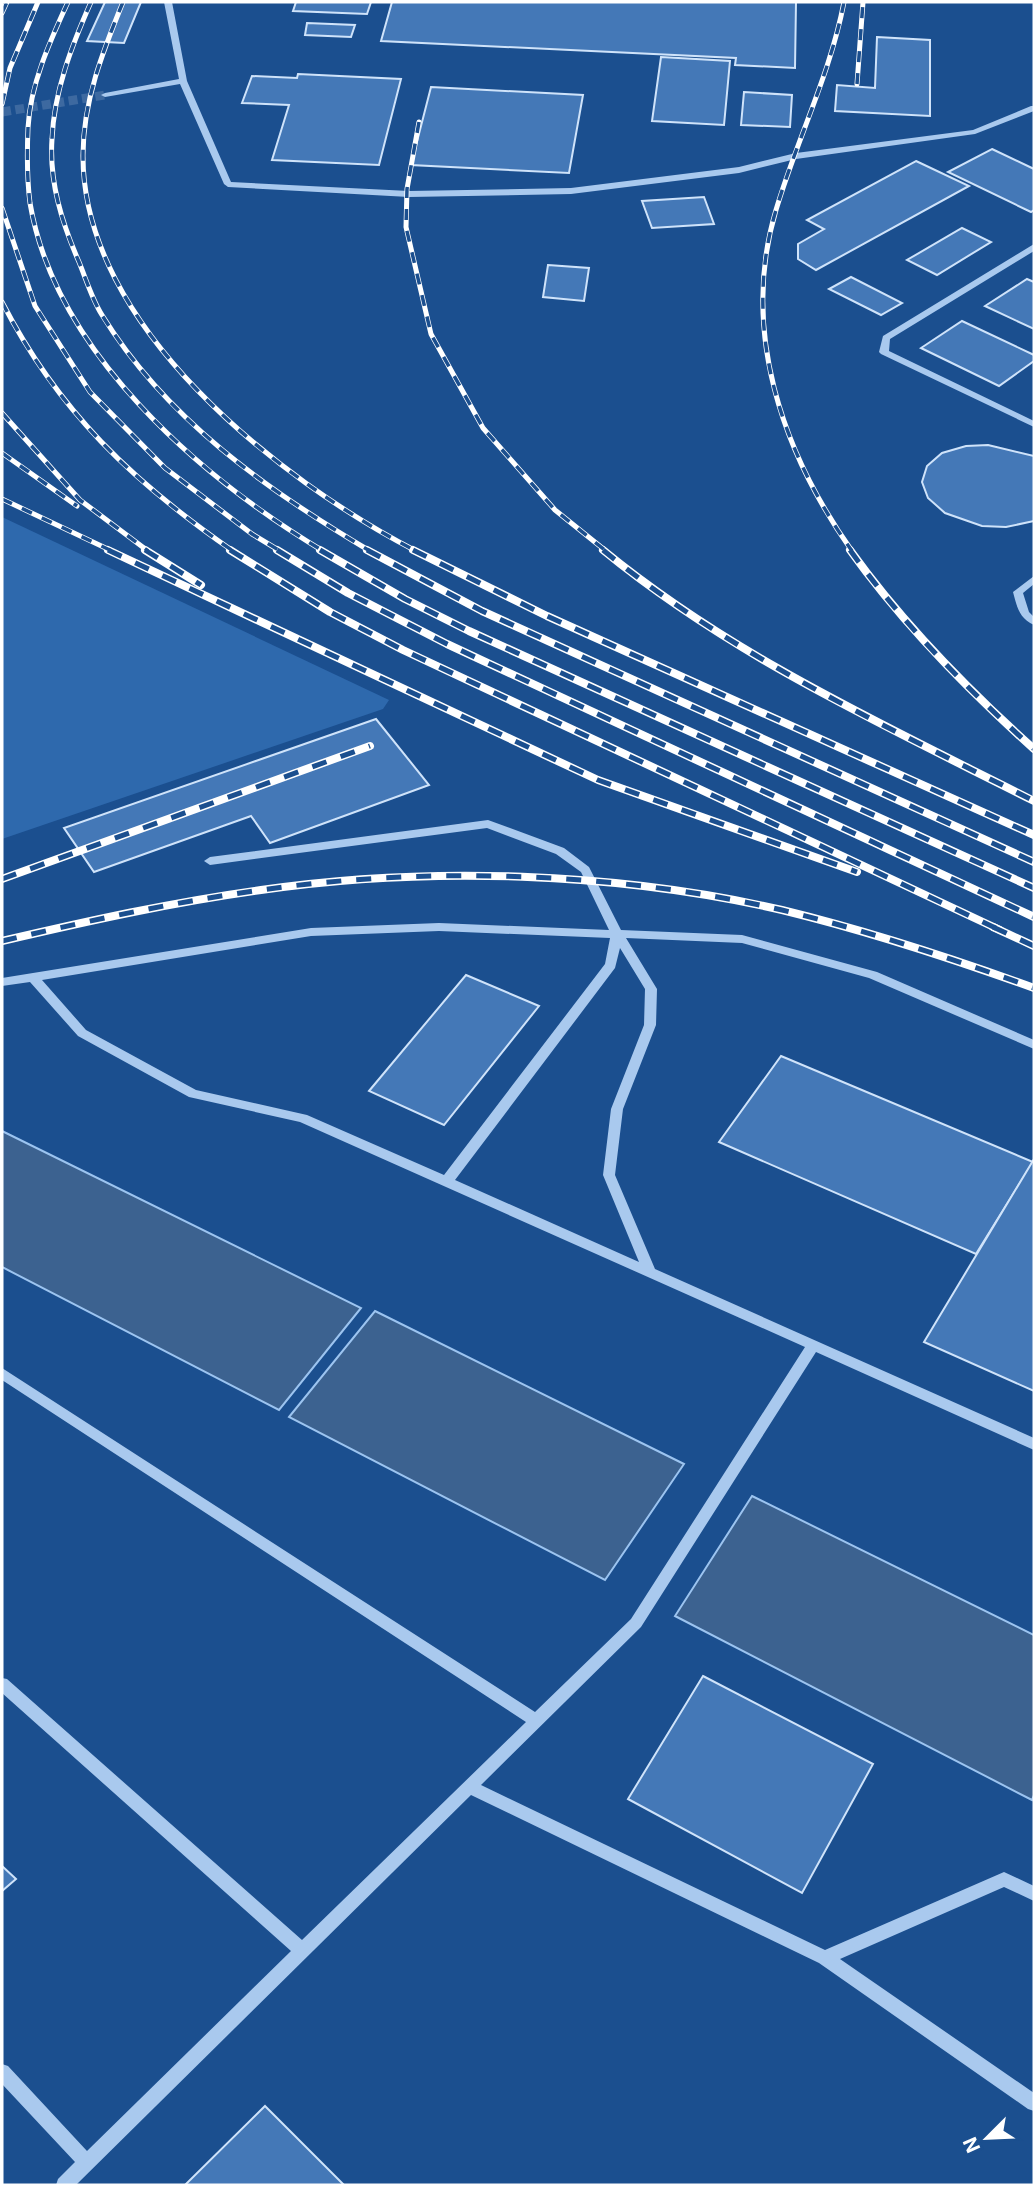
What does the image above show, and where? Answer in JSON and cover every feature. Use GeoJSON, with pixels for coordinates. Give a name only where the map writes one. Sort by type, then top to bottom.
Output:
{"type":"FeatureCollection","features":[{"type":"Feature","properties":{"kind":"lane"},"geometry":{"type":"LineString","coordinates":[[168,2],[183,81],[228,184],[409,194],[572,191],[739,170],[796,156],[975,132],[1034,108]]}},
{"type":"Feature","properties":{"kind":"lane"},"geometry":{"type":"LineString","coordinates":[[105,95],[183,81]]}},
{"type":"Feature","properties":{"kind":"lane"},"geometry":{"type":"LineString","coordinates":[[1034,247],[886,338],[884,352],[1034,424]]}},
{"type":"Feature","properties":{"kind":"lane"},"geometry":{"type":"LineString","coordinates":[[1034,579],[1018,592],[1024,613],[1034,622]]}},
{"type":"Feature","properties":{"kind":"lane"},"geometry":{"type":"LineString","coordinates":[[210,861],[488,824],[561,851],[585,870],[593,881],[617,934],[651,989],[650,1025],[617,1109],[610,1175],[650,1273]]}},
{"type":"Feature","properties":{"kind":"lane"},"geometry":{"type":"LineString","coordinates":[[2,982],[311,932],[439,927],[742,939],[873,975],[1034,1045]]}},
{"type":"Feature","properties":{"kind":"lane"},"geometry":{"type":"LineString","coordinates":[[446,1182],[611,965],[617,934]]}},
{"type":"Feature","properties":{"kind":"lane"},"geometry":{"type":"LineString","coordinates":[[33,977],[82,1033],[194,1094],[303,1118],[1034,1444]]}},
{"type":"Feature","properties":{"kind":"lane"},"geometry":{"type":"LineString","coordinates":[[64,2185],[636,1623],[813,1345]]}},
{"type":"Feature","properties":{"kind":"lane"},"geometry":{"type":"LineString","coordinates":[[2,1373],[537,1721]]}},
{"type":"Feature","properties":{"kind":"lane"},"geometry":{"type":"LineString","coordinates":[[2,1684],[303,1951]]}},
{"type":"Feature","properties":{"kind":"lane"},"geometry":{"type":"LineString","coordinates":[[469,1787],[825,1958],[1034,2103]]}},
{"type":"Feature","properties":{"kind":"lane"},"geometry":{"type":"LineString","coordinates":[[825,1958],[1004,1878],[1034,1894]]}},
{"type":"Feature","properties":{"kind":"lane"},"geometry":{"type":"LineString","coordinates":[[2,2072],[87,2163]]}},
{"type":"Feature","properties":{"kind":"shaded area"},"geometry":{"type":"Polygon","coordinates":[[[2,517],[389,700],[383,709],[2,839],[2,517]]]}},
{"type":"Feature","properties":{"kind":"shaded area"},"geometry":{"type":"Polygon","coordinates":[[[2,1131],[361,1308],[279,1410],[2,1267],[2,1131]]]}},
{"type":"Feature","properties":{"kind":"shaded area"},"geometry":{"type":"Polygon","coordinates":[[[375,1311],[684,1464],[605,1580],[289,1417],[375,1311]]]}},
{"type":"Feature","properties":{"kind":"shaded area"},"geometry":{"type":"Polygon","coordinates":[[[752,1496],[1034,1635],[1032,1800],[675,1616],[752,1496]]]}},
{"type":"Feature","properties":{"kind":"building"},"geometry":{"type":"Polygon","coordinates":[[[105,2],[141,2],[124,43],[87,41],[105,2]]]}},
{"type":"Feature","properties":{"kind":"building"},"geometry":{"type":"Polygon","coordinates":[[[296,2],[371,2],[367,14],[293,11],[296,2]]]}},
{"type":"Feature","properties":{"kind":"building"},"geometry":{"type":"Polygon","coordinates":[[[392,2],[796,2],[795,68],[735,65],[736,58],[381,41],[392,2]]]}},
{"type":"Feature","properties":{"kind":"building"},"geometry":{"type":"Polygon","coordinates":[[[307,23],[355,25],[351,37],[305,35],[307,23]]]}},
{"type":"Feature","properties":{"kind":"building"},"geometry":{"type":"Polygon","coordinates":[[[877,37],[930,40],[930,116],[835,111],[837,85],[875,88],[877,37]]]}},
{"type":"Feature","properties":{"kind":"building"},"geometry":{"type":"Polygon","coordinates":[[[661,57],[730,61],[724,125],[652,121],[661,57]]]}},
{"type":"Feature","properties":{"kind":"building"},"geometry":{"type":"Polygon","coordinates":[[[298,74],[401,79],[379,165],[272,160],[289,105],[242,103],[252,76],[297,78],[298,74]]]}},
{"type":"Feature","properties":{"kind":"building"},"geometry":{"type":"Polygon","coordinates":[[[431,87],[583,95],[569,173],[411,165],[431,87]]]}},
{"type":"Feature","properties":{"kind":"building"},"geometry":{"type":"Polygon","coordinates":[[[744,92],[792,95],[790,127],[741,125],[744,92]]]}},
{"type":"Feature","properties":{"kind":"building"},"geometry":{"type":"Polygon","coordinates":[[[992,149],[1034,169],[1034,210],[1031,212],[948,172],[992,149]]]}},
{"type":"Feature","properties":{"kind":"building"},"geometry":{"type":"Polygon","coordinates":[[[916,161],[969,186],[816,270],[798,259],[798,244],[824,229],[807,220],[916,161]]]}},
{"type":"Feature","properties":{"kind":"building"},"geometry":{"type":"Polygon","coordinates":[[[704,197],[714,224],[652,228],[642,201],[704,197]]]}},
{"type":"Feature","properties":{"kind":"building"},"geometry":{"type":"Polygon","coordinates":[[[962,228],[991,242],[937,275],[907,260],[962,228]]]}},
{"type":"Feature","properties":{"kind":"building"},"geometry":{"type":"Polygon","coordinates":[[[548,265],[589,268],[584,301],[543,297],[548,265]]]}},
{"type":"Feature","properties":{"kind":"building"},"geometry":{"type":"Polygon","coordinates":[[[851,277],[902,303],[881,315],[829,289],[851,277]]]}},
{"type":"Feature","properties":{"kind":"building"},"geometry":{"type":"Polygon","coordinates":[[[1027,279],[1034,282],[1034,329],[985,306],[1027,279]]]}},
{"type":"Feature","properties":{"kind":"building"},"geometry":{"type":"Polygon","coordinates":[[[962,321],[1034,355],[1034,361],[999,386],[921,348],[962,321]]]}},
{"type":"Feature","properties":{"kind":"building"},"geometry":{"type":"Polygon","coordinates":[[[988,445],[1034,456],[1034,521],[1006,527],[982,526],[945,513],[928,498],[922,482],[927,466],[942,453],[966,446],[988,445]]]}},
{"type":"Feature","properties":{"kind":"building"},"geometry":{"type":"Polygon","coordinates":[[[376,719],[429,785],[270,843],[251,816],[94,872],[64,828],[376,719]]]}},
{"type":"Feature","properties":{"kind":"building"},"geometry":{"type":"Polygon","coordinates":[[[466,975],[539,1006],[444,1125],[369,1091],[466,975]]]}},
{"type":"Feature","properties":{"kind":"building"},"geometry":{"type":"Polygon","coordinates":[[[781,1056],[1033,1162],[976,1254],[719,1142],[781,1056]]]}},
{"type":"Feature","properties":{"kind":"building"},"geometry":{"type":"Polygon","coordinates":[[[1034,1159],[1034,1391],[924,1342],[1034,1159]]]}},
{"type":"Feature","properties":{"kind":"building"},"geometry":{"type":"Polygon","coordinates":[[[703,1676],[873,1764],[802,1893],[628,1799],[703,1676]]]}},
{"type":"Feature","properties":{"kind":"building"},"geometry":{"type":"Polygon","coordinates":[[[2,1866],[16,1879],[2,1891],[2,1866]]]}},
{"type":"Feature","properties":{"kind":"building"},"geometry":{"type":"Polygon","coordinates":[[[265,2106],[344,2185],[185,2185],[265,2106]]]}},
{"type":"Feature","properties":{"kind":"tunnel"},"geometry":{"type":"LineString","coordinates":[[2,112],[105,95]]}},
{"type":"Feature","properties":{"kind":"railway"},"geometry":{"type":"LineString","coordinates":[[2,13],[7,2]]}},
{"type":"Feature","properties":{"kind":"railway"},"geometry":{"type":"LineString","coordinates":[[2,104],[10,68],[38,2]]}},
{"type":"Feature","properties":{"kind":"railway"},"geometry":{"type":"LineString","coordinates":[[68,2],[48,48],[33,96],[28,128],[28,166],[30,203],[45,258],[69,310],[101,359],[140,405],[183,448],[276,521],[323,551]]}},
{"type":"Feature","properties":{"kind":"railway"},"geometry":{"type":"LineString","coordinates":[[91,2],[60,86],[53,121],[52,155],[55,187],[62,217],[98,309],[156,387],[221,449],[294,503],[370,551]]}},
{"type":"Feature","properties":{"kind":"railway"},"geometry":{"type":"LineString","coordinates":[[123,2],[90,96],[83,155],[91,218],[115,279],[152,337],[198,390],[250,440],[362,521],[416,551]]}},
{"type":"Feature","properties":{"kind":"railway"},"geometry":{"type":"LineString","coordinates":[[844,2],[822,81],[776,210],[766,255],[763,300],[766,345],[774,388],[788,431],[827,513],[852,551]]}},
{"type":"Feature","properties":{"kind":"railway"},"geometry":{"type":"LineString","coordinates":[[857,84],[863,2]]}},
{"type":"Feature","properties":{"kind":"railway"},"geometry":{"type":"LineString","coordinates":[[419,122],[407,189],[406,227],[431,334],[483,428],[555,510],[606,551]]}},
{"type":"Feature","properties":{"kind":"railway"},"geometry":{"type":"LineString","coordinates":[[2,208],[35,306],[90,392],[165,468],[252,534],[280,551]]}},
{"type":"Feature","properties":{"kind":"railway"},"geometry":{"type":"LineString","coordinates":[[2,302],[48,377],[101,442],[163,498],[233,551]]}},
{"type":"Feature","properties":{"kind":"railway"},"geometry":{"type":"LineString","coordinates":[[2,413],[80,500],[148,551]]}},
{"type":"Feature","properties":{"kind":"railway"},"geometry":{"type":"LineString","coordinates":[[2,453],[77,506]]}},
{"type":"Feature","properties":{"kind":"railway"},"geometry":{"type":"LineString","coordinates":[[2,499],[112,551]]}},
{"type":"Feature","properties":{"kind":"railway"},"geometry":{"type":"LineString","coordinates":[[108,550],[598,780],[857,872]]}},
{"type":"Feature","properties":{"kind":"railway"},"geometry":{"type":"LineString","coordinates":[[145,550],[201,585]]}},
{"type":"Feature","properties":{"kind":"railway"},"geometry":{"type":"LineString","coordinates":[[230,550],[330,612],[403,650],[1000,930]]}},
{"type":"Feature","properties":{"kind":"railway"},"geometry":{"type":"LineString","coordinates":[[277,550],[348,593],[447,644],[1034,917]]}},
{"type":"Feature","properties":{"kind":"railway"},"geometry":{"type":"LineString","coordinates":[[320,550],[405,599],[469,631],[1034,888]]}},
{"type":"Feature","properties":{"kind":"railway"},"geometry":{"type":"LineString","coordinates":[[367,550],[482,611],[1034,862]]}},
{"type":"Feature","properties":{"kind":"railway"},"geometry":{"type":"LineString","coordinates":[[413,550],[547,616],[1034,835]]}},
{"type":"Feature","properties":{"kind":"railway"},"geometry":{"type":"LineString","coordinates":[[603,550],[652,588],[757,656],[867,717],[1034,801]]}},
{"type":"Feature","properties":{"kind":"railway"},"geometry":{"type":"LineString","coordinates":[[850,550],[936,654],[1034,749]]}},
{"type":"Feature","properties":{"kind":"railway"},"geometry":{"type":"LineString","coordinates":[[2,879],[370,746]]}},
{"type":"Feature","properties":{"kind":"railway"},"geometry":{"type":"LineString","coordinates":[[2,941],[163,906],[324,882],[456,876],[522,877],[655,887],[782,910],[909,946],[1034,988]]}},
{"type":"Feature","properties":{"kind":"railway"},"geometry":{"type":"LineString","coordinates":[[993,927],[1034,946]]}}]}
